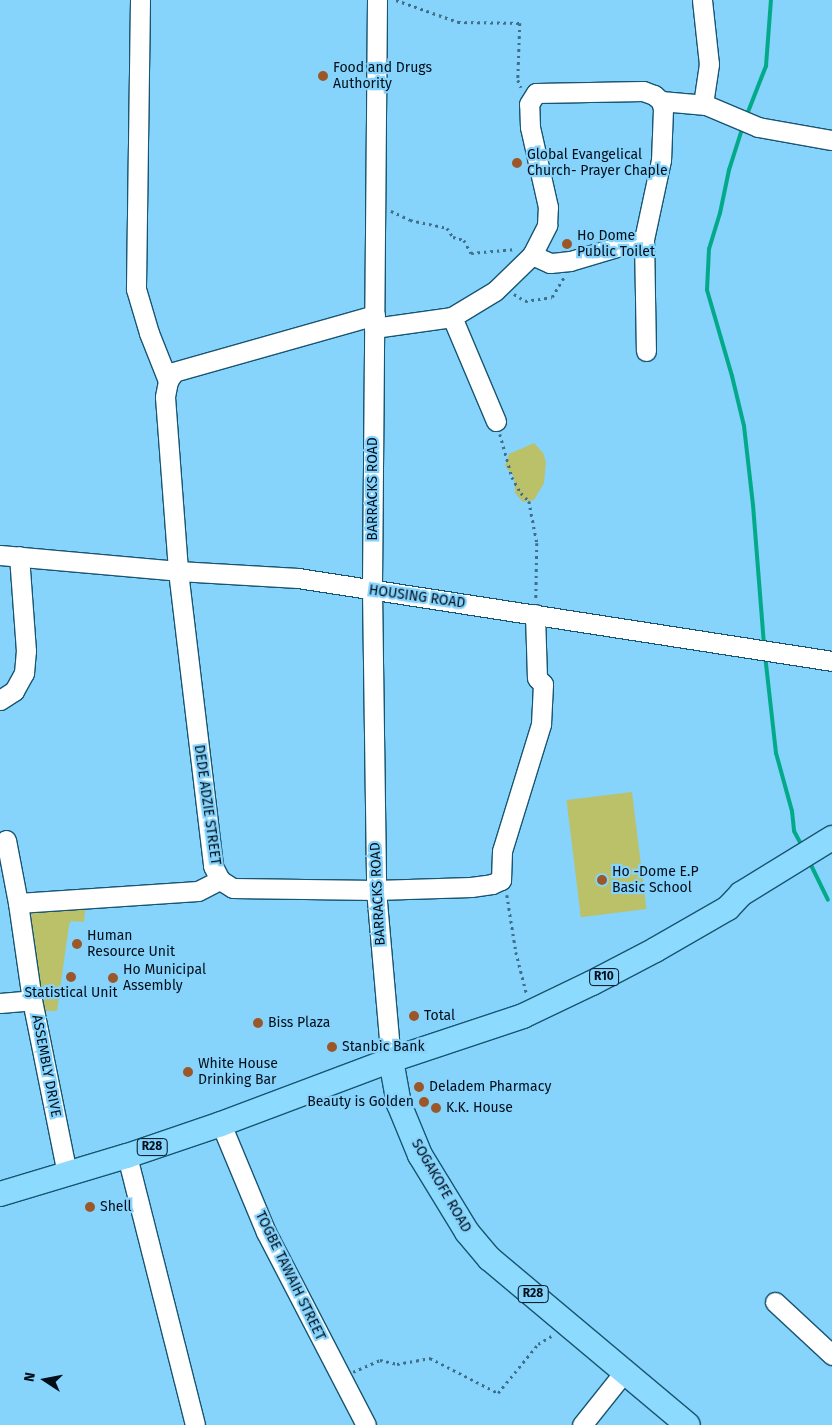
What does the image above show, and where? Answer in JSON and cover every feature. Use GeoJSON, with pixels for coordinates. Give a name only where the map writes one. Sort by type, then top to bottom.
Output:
{"type":"FeatureCollection","features":[{"type":"Feature","properties":{"kind":"main road","name":"R10"},"geometry":{"type":"LineString","coordinates":[[391,1060],[473,1034],[535,1010],[655,950],[728,908],[741,894],[814,859],[832,838]]}},
{"type":"Feature","properties":{"kind":"main road","name":"R28"},"geometry":{"type":"LineString","coordinates":[[0,1194],[127,1156],[221,1124],[391,1060]]}},
{"type":"Feature","properties":{"kind":"main road","name":"SOGAKOFE ROAD"},"geometry":{"type":"LineString","coordinates":[[391,1060],[399,1104],[420,1155],[466,1232],[490,1259],[688,1425]]}},
{"type":"Feature","properties":{"kind":"street"},"geometry":{"type":"LineString","coordinates":[[140,0],[136,289],[149,333],[168,381]]}},
{"type":"Feature","properties":{"kind":"street","name":"BARRACKS ROAD"},"geometry":{"type":"LineString","coordinates":[[377,0],[372,590],[376,890],[391,1060]]}},
{"type":"Feature","properties":{"kind":"street"},"geometry":{"type":"LineString","coordinates":[[702,0],[709,64],[703,104]]}},
{"type":"Feature","properties":{"kind":"street"},"geometry":{"type":"LineString","coordinates":[[168,381],[174,372],[375,322],[452,317],[474,306],[500,286],[533,252],[546,225],[548,207],[530,127],[529,104],[536,92],[643,91],[657,98],[703,104],[744,121],[832,140]]}},
{"type":"Feature","properties":{"kind":"street"},"geometry":{"type":"LineString","coordinates":[[646,351],[644,239],[661,160],[664,120],[657,98]]}},
{"type":"Feature","properties":{"kind":"street"},"geometry":{"type":"LineString","coordinates":[[533,252],[550,263],[574,260],[644,239]]}},
{"type":"Feature","properties":{"kind":"street"},"geometry":{"type":"LineString","coordinates":[[452,317],[496,420]]}},
{"type":"Feature","properties":{"kind":"street","name":"DEDE ADZIE STREET"},"geometry":{"type":"LineString","coordinates":[[168,381],[165,397],[178,571],[213,866],[220,880],[233,888],[376,890],[471,887],[492,884],[501,880]]}},
{"type":"Feature","properties":{"kind":"street","name":"HOUSING ROAD"},"geometry":{"type":"LineString","coordinates":[[0,555],[178,571],[298,578],[832,660]]}},
{"type":"Feature","properties":{"kind":"street"},"geometry":{"type":"LineString","coordinates":[[0,700],[14,691],[24,673],[26,651],[20,556]]}},
{"type":"Feature","properties":{"kind":"street"},"geometry":{"type":"LineString","coordinates":[[501,880],[502,852],[541,724],[542,684],[537,678],[535,614]]}},
{"type":"Feature","properties":{"kind":"street","name":"ASSEMBLY DRIVE"},"geometry":{"type":"LineString","coordinates":[[6,840],[11,898],[67,1173]]}},
{"type":"Feature","properties":{"kind":"street"},"geometry":{"type":"LineString","coordinates":[[11,898],[198,891],[220,880]]}},
{"type":"Feature","properties":{"kind":"street"},"geometry":{"type":"LineString","coordinates":[[0,1003],[32,1000]]}},
{"type":"Feature","properties":{"kind":"street","name":"TOGBE TAWAIH STREET"},"geometry":{"type":"LineString","coordinates":[[221,1124],[266,1232],[366,1425]]}},
{"type":"Feature","properties":{"kind":"street"},"geometry":{"type":"LineString","coordinates":[[127,1156],[195,1425]]}},
{"type":"Feature","properties":{"kind":"street"},"geometry":{"type":"LineString","coordinates":[[776,1302],[832,1355]]}},
{"type":"Feature","properties":{"kind":"street"},"geometry":{"type":"LineString","coordinates":[[582,1425],[624,1371]]}},
{"type":"Feature","properties":{"kind":"path"},"geometry":{"type":"LineString","coordinates":[[396,0],[458,22],[520,23],[518,80],[529,104]]}},
{"type":"Feature","properties":{"kind":"path"},"geometry":{"type":"LineString","coordinates":[[376,205],[410,220],[447,228],[453,237],[464,240],[470,253],[533,252]]}},
{"type":"Feature","properties":{"kind":"path"},"geometry":{"type":"LineString","coordinates":[[500,286],[525,301],[552,297],[574,260]]}},
{"type":"Feature","properties":{"kind":"path"},"geometry":{"type":"LineString","coordinates":[[496,420],[512,477],[521,493],[529,501],[537,543],[535,614]]}},
{"type":"Feature","properties":{"kind":"path"},"geometry":{"type":"LineString","coordinates":[[501,880],[506,893],[516,952],[528,997],[535,1010]]}},
{"type":"Feature","properties":{"kind":"path"},"geometry":{"type":"LineString","coordinates":[[340,1376],[380,1360],[396,1364],[430,1358],[498,1393],[538,1344],[556,1334],[565,1321]]}},
{"type":"Feature","properties":{"kind":"green space"},"geometry":{"type":"Polygon","coordinates":[[[534,443],[543,453],[546,462],[544,483],[534,500],[523,502],[515,493],[514,477],[505,466],[509,454],[534,443]]]}},
{"type":"Feature","properties":{"kind":"green space"},"geometry":{"type":"Polygon","coordinates":[[[632,792],[646,909],[581,917],[566,800],[632,792]]]}},
{"type":"Feature","properties":{"kind":"green space"},"geometry":{"type":"Polygon","coordinates":[[[86,902],[84,922],[71,921],[69,925],[57,1011],[42,1011],[30,915],[35,909],[86,902]]]}},
{"type":"Feature","properties":{"kind":"waterway"},"geometry":{"type":"LineString","coordinates":[[746,117],[766,66],[771,0]]}},
{"type":"Feature","properties":{"kind":"waterway"},"geometry":{"type":"LineString","coordinates":[[743,126],[729,170],[720,213],[709,249],[707,290],[732,376],[744,426],[753,505],[764,646]]}},
{"type":"Feature","properties":{"kind":"waterway"},"geometry":{"type":"LineString","coordinates":[[765,655],[776,753],[792,811],[794,831],[802,846]]}},
{"type":"Feature","properties":{"kind":"waterway"},"geometry":{"type":"LineString","coordinates":[[809,861],[828,900]]}},
{"type":"Feature","properties":{"kind":"place","name":"Food and Drugs Authority"},"geometry":{"type":"Point","coordinates":[323,76]}},
{"type":"Feature","properties":{"kind":"place","name":"Global Evangelical Church- Prayer Chaple"},"geometry":{"type":"Point","coordinates":[517,163]}},
{"type":"Feature","properties":{"kind":"place","name":"Ho Dome Public Toilet"},"geometry":{"type":"Point","coordinates":[567,244]}},
{"type":"Feature","properties":{"kind":"place","name":"Ho -Dome E.P Basic School"},"geometry":{"type":"Point","coordinates":[602,880]}},
{"type":"Feature","properties":{"kind":"place","name":"Human Resource Unit"},"geometry":{"type":"Point","coordinates":[77,944]}},
{"type":"Feature","properties":{"kind":"place","name":"Statistical Unit"},"geometry":{"type":"Point","coordinates":[71,977]}},
{"type":"Feature","properties":{"kind":"place","name":"Ho Municipal Assembly"},"geometry":{"type":"Point","coordinates":[113,978]}},
{"type":"Feature","properties":{"kind":"place","name":"Total"},"geometry":{"type":"Point","coordinates":[414,1016]}},
{"type":"Feature","properties":{"kind":"place","name":"Biss Plaza"},"geometry":{"type":"Point","coordinates":[258,1023]}},
{"type":"Feature","properties":{"kind":"place","name":"Stanbic Bank"},"geometry":{"type":"Point","coordinates":[332,1047]}},
{"type":"Feature","properties":{"kind":"place","name":"White House Drinking Bar"},"geometry":{"type":"Point","coordinates":[188,1072]}},
{"type":"Feature","properties":{"kind":"place","name":"Deladem Pharmacy"},"geometry":{"type":"Point","coordinates":[419,1087]}},
{"type":"Feature","properties":{"kind":"place","name":"Beauty is Golden"},"geometry":{"type":"Point","coordinates":[424,1102]}},
{"type":"Feature","properties":{"kind":"place","name":"K.K. House"},"geometry":{"type":"Point","coordinates":[436,1108]}},
{"type":"Feature","properties":{"kind":"place","name":"Shell"},"geometry":{"type":"Point","coordinates":[90,1207]}}]}
